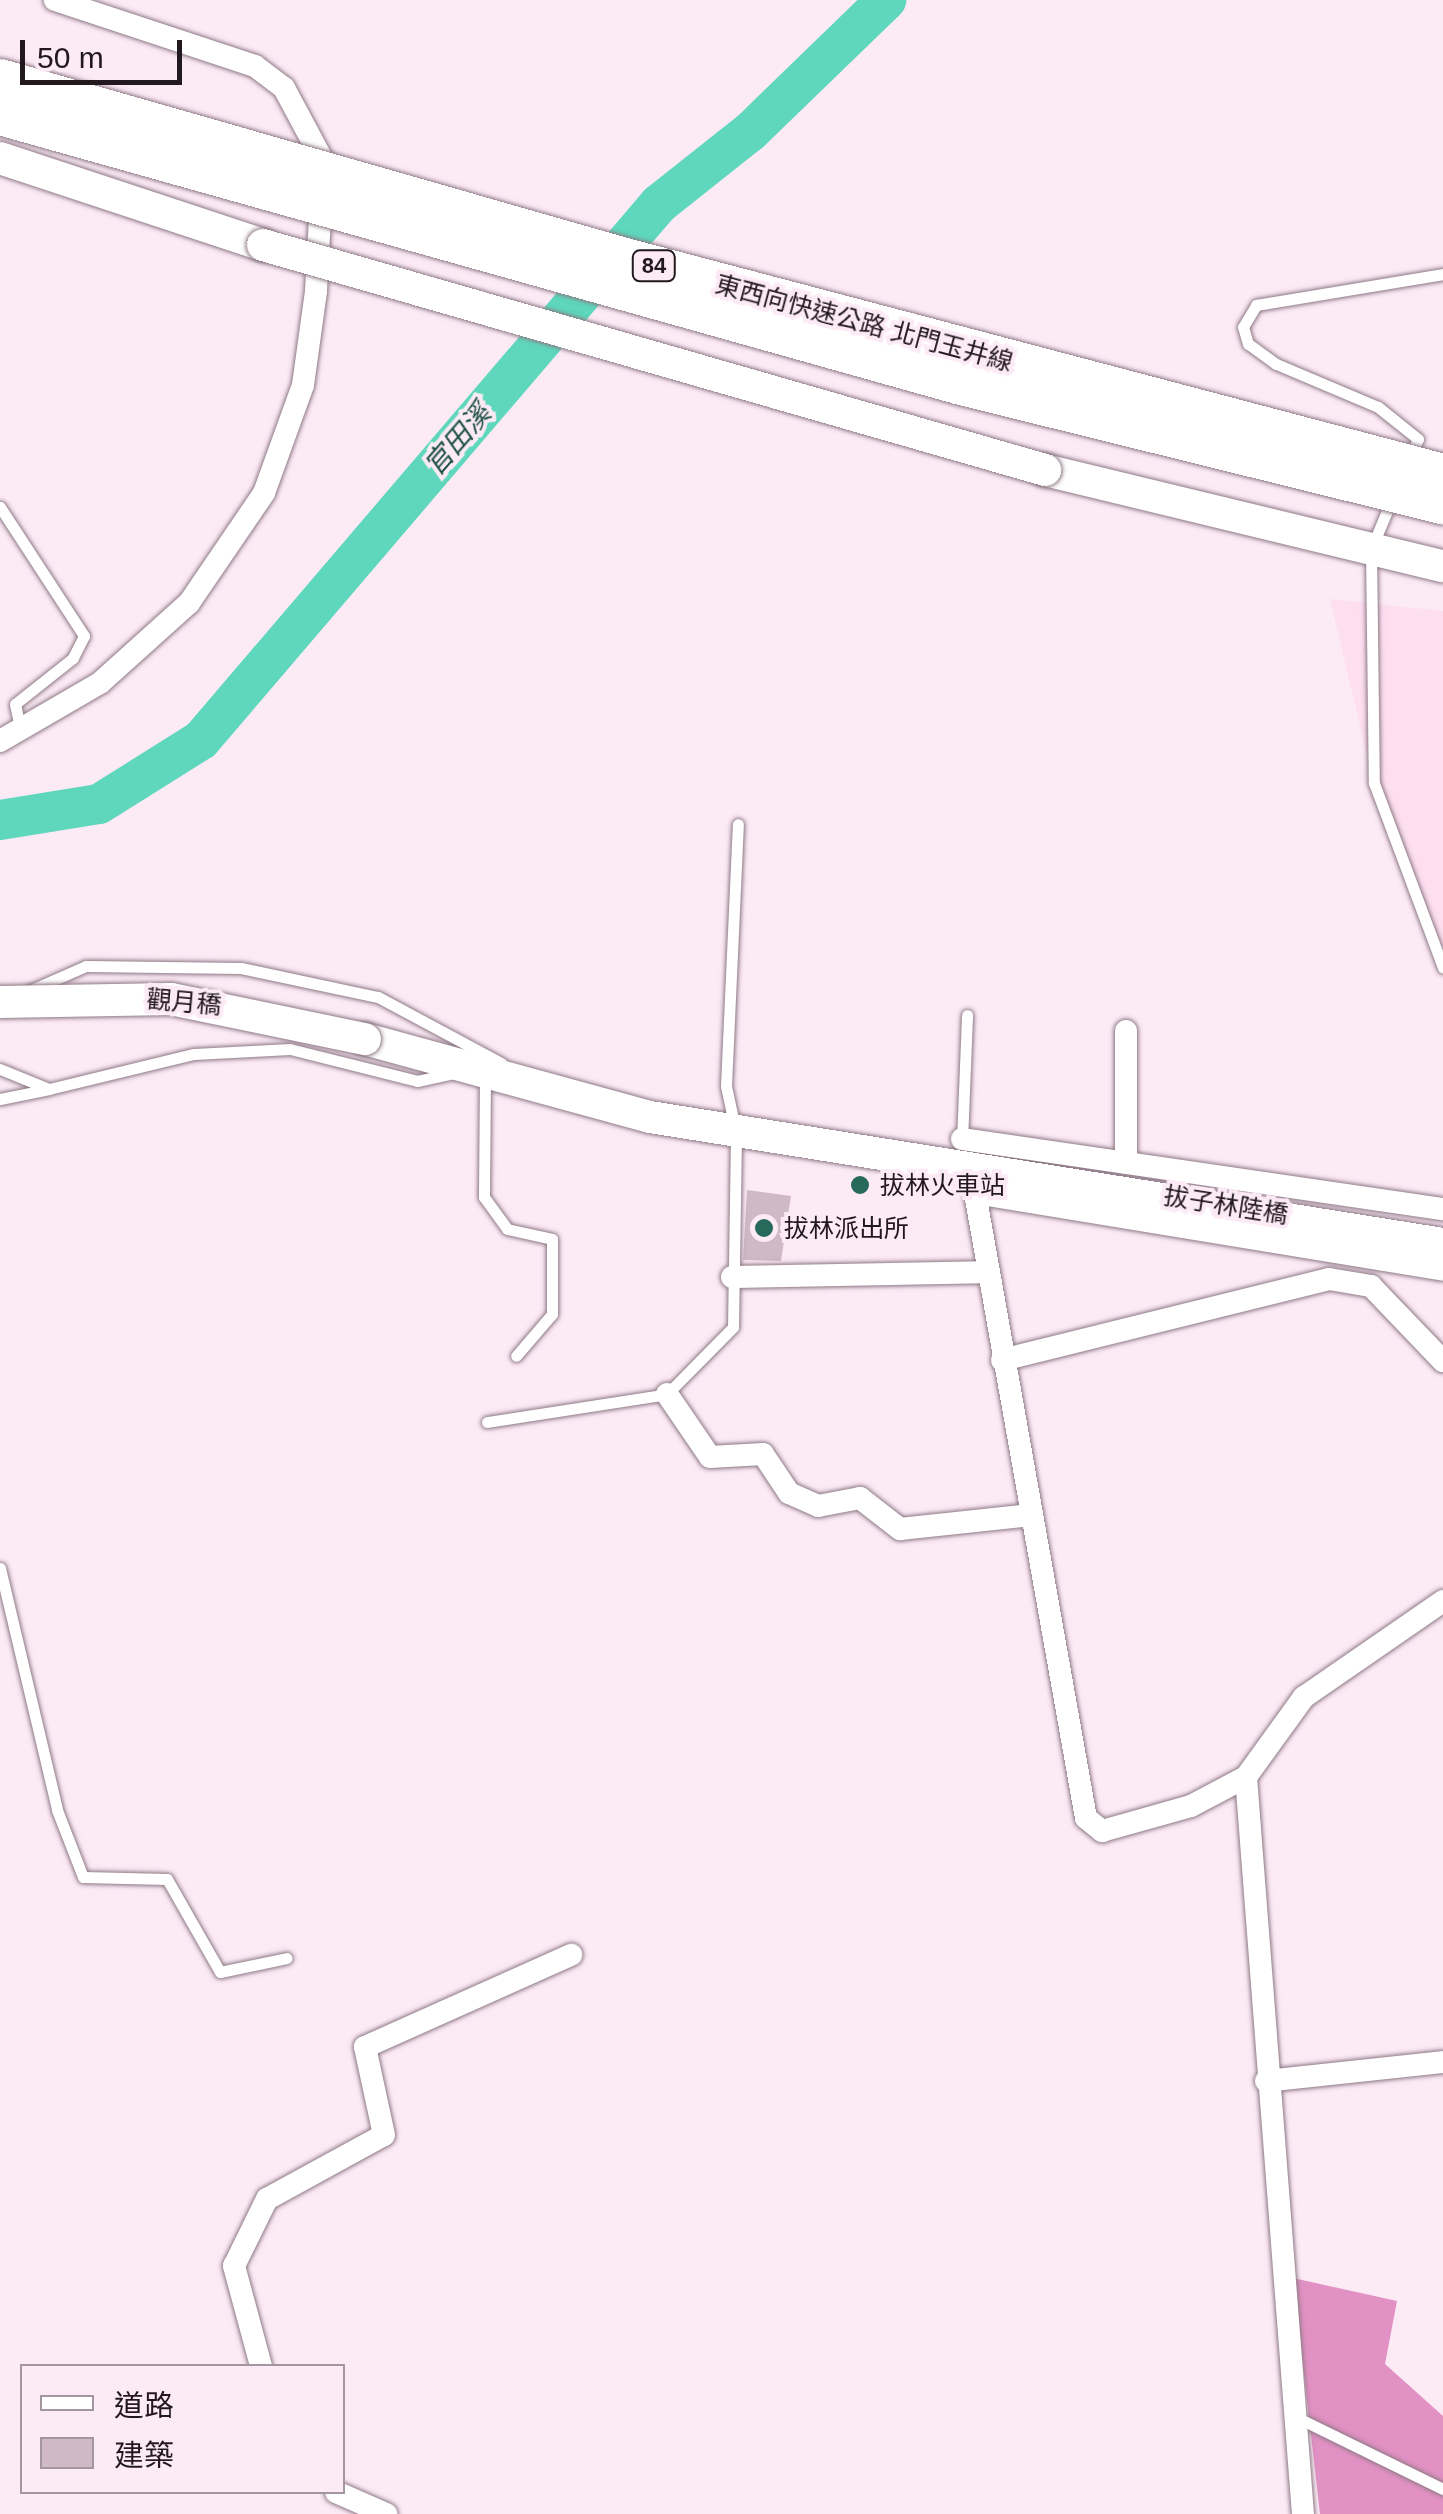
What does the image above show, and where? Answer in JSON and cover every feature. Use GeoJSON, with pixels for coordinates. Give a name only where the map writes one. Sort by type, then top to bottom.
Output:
{"type":"FeatureCollection","features":[{"type":"Feature","properties":{"kind":"highway","name":"東西向快速公路 北門玉井線"},"geometry":{"type":"LineString","coordinates":[[0,80],[606,253],[1443,474]]}},
{"type":"Feature","properties":{"kind":"highway","name":"東西向快速公路 北門玉井線"},"geometry":{"type":"LineString","coordinates":[[0,115],[850,356],[1443,504]]}},
{"type":"Feature","properties":{"kind":"main road"},"geometry":{"type":"LineString","coordinates":[[0,158],[262,244],[1045,470],[1443,566]]}},
{"type":"Feature","properties":{"kind":"main road","name":"觀月穚"},"geometry":{"type":"LineString","coordinates":[[0,1002],[171,999],[527,1076],[577,1098],[736,1133]]}},
{"type":"Feature","properties":{"kind":"main road","name":"拔子林陸橋"},"geometry":{"type":"LineString","coordinates":[[736,1133],[1008,1172],[1443,1244]]}},
{"type":"Feature","properties":{"kind":"street"},"geometry":{"type":"LineString","coordinates":[[10,734],[100,684],[189,604],[264,493],[303,384],[323,161],[304,116],[255,66],[56,0]]}},
{"type":"Feature","properties":{"kind":"street"},"geometry":{"type":"LineString","coordinates":[[1126,1032],[1126,1163]]}},
{"type":"Feature","properties":{"kind":"street"},"geometry":{"type":"LineString","coordinates":[[969,1166],[1126,1163],[1443,1209]]}},
{"type":"Feature","properties":{"kind":"street"},"geometry":{"type":"LineString","coordinates":[[969,1166],[1443,1270]]}},
{"type":"Feature","properties":{"kind":"street"},"geometry":{"type":"LineString","coordinates":[[969,1166],[984,1272],[1086,1818],[1102,1831],[1190,1806],[1246,1777],[1304,1697],[1443,1601]]}},
{"type":"Feature","properties":{"kind":"street"},"geometry":{"type":"LineString","coordinates":[[732,1277],[984,1272]]}},
{"type":"Feature","properties":{"kind":"street"},"geometry":{"type":"LineString","coordinates":[[1002,1360],[1329,1280],[1371,1286],[1443,1360]]}},
{"type":"Feature","properties":{"kind":"street"},"geometry":{"type":"LineString","coordinates":[[667,1394],[710,1457],[763,1454],[789,1493],[818,1506],[860,1498],[900,1528],[1031,1515]]}},
{"type":"Feature","properties":{"kind":"street"},"geometry":{"type":"LineString","coordinates":[[1246,1777],[1291,2415],[1303,2514]]}},
{"type":"Feature","properties":{"kind":"street"},"geometry":{"type":"LineString","coordinates":[[260,2364],[234,2266],[267,2200],[384,2135],[365,2047],[571,1955]]}},
{"type":"Feature","properties":{"kind":"street"},"geometry":{"type":"LineString","coordinates":[[1266,2081],[1443,2062]]}},
{"type":"Feature","properties":{"kind":"street"},"geometry":{"type":"LineString","coordinates":[[341,2494],[386,2514]]}},
{"type":"Feature","properties":{"kind":"lane"},"geometry":{"type":"LineString","coordinates":[[1443,274],[1256,305],[1243,327],[1248,344],[1276,364],[1378,407],[1418,440],[1370,549],[1374,783],[1443,968]]}},
{"type":"Feature","properties":{"kind":"lane"},"geometry":{"type":"LineString","coordinates":[[0,507],[84,636],[72,658],[15,704],[10,734]]}},
{"type":"Feature","properties":{"kind":"lane"},"geometry":{"type":"LineString","coordinates":[[486,1422],[667,1394],[733,1327],[736,1133],[726,1086],[738,824]]}},
{"type":"Feature","properties":{"kind":"lane"},"geometry":{"type":"LineString","coordinates":[[0,1020],[31,990],[86,966],[241,968],[378,997],[527,1076]]}},
{"type":"Feature","properties":{"kind":"lane"},"geometry":{"type":"LineString","coordinates":[[967,1015],[969,1166]]}},
{"type":"Feature","properties":{"kind":"lane"},"geometry":{"type":"LineString","coordinates":[[0,1099],[213,1053],[290,1049],[416,1081],[483,1067],[484,1197],[507,1229],[552,1240],[552,1314],[516,1356]]}},
{"type":"Feature","properties":{"kind":"lane"},"geometry":{"type":"LineString","coordinates":[[0,1069],[49,1089]]}},
{"type":"Feature","properties":{"kind":"lane"},"geometry":{"type":"LineString","coordinates":[[0,1568],[57,1810],[83,1878],[167,1879],[220,1972],[287,1958]]}},
{"type":"Feature","properties":{"kind":"lane"},"geometry":{"type":"LineString","coordinates":[[1291,2415],[1443,2489]]}},
{"type":"Feature","properties":{"kind":"shaded area"},"geometry":{"type":"Polygon","coordinates":[[[1330,599],[1443,611],[1443,947],[1381,814],[1330,599]]]}},
{"type":"Feature","properties":{"kind":"shaded area"},"geometry":{"type":"Polygon","coordinates":[[[1293,2278],[1397,2301],[1385,2364],[1443,2416],[1443,2514],[1320,2514],[1293,2278]]]}},
{"type":"Feature","properties":{"kind":"building","name":"拔林派出所"},"geometry":{"type":"Polygon","coordinates":[[[747,1190],[791,1196],[781,1261],[743,1260],[747,1190]]]}},
{"type":"Feature","properties":{"kind":"waterway","name":"官田溪"},"geometry":{"type":"LineString","coordinates":[[0,820],[99,804],[201,740],[659,204],[750,132],[886,0]]}},
{"type":"Feature","properties":{"kind":"place","name":"拔林火車站"},"geometry":{"type":"Point","coordinates":[860,1185]}},
{"type":"Feature","properties":{"kind":"place","name":"拔林派出所"},"geometry":{"type":"Point","coordinates":[764,1228]}}]}
